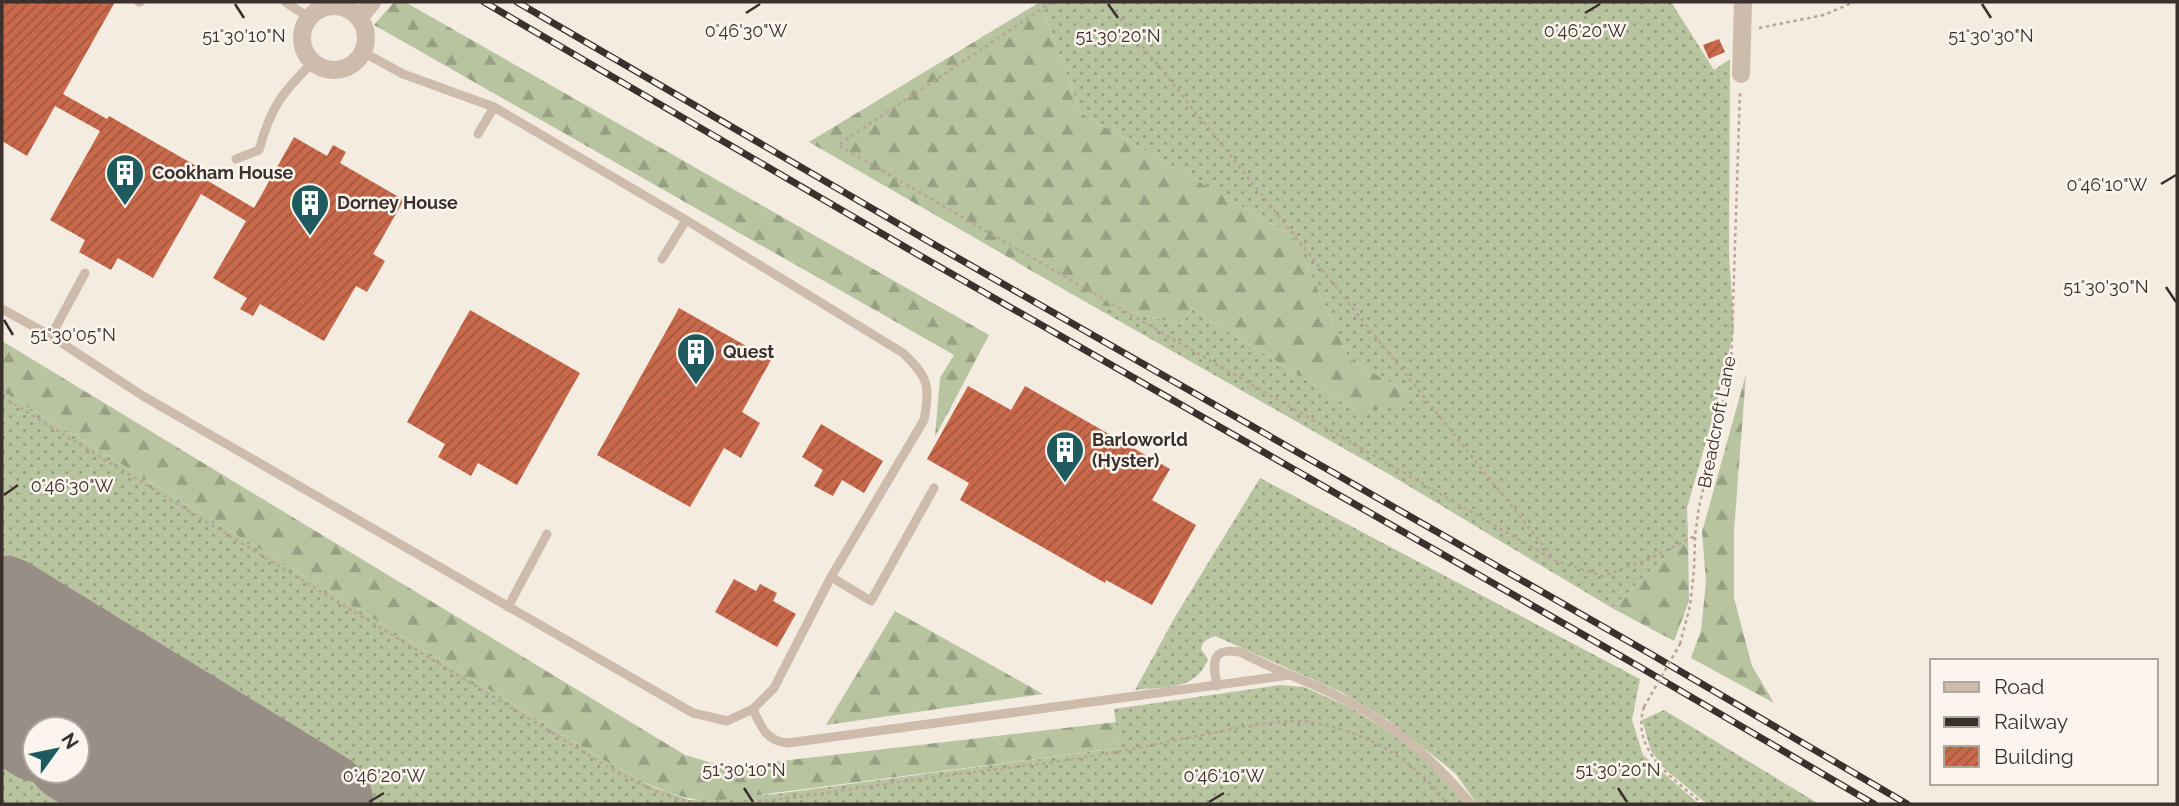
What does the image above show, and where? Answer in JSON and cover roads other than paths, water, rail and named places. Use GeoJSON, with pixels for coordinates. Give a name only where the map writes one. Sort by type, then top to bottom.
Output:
{"type":"FeatureCollection","features":[{"type":"Feature","properties":{"kind":"street"},"geometry":{"type":"LineString","coordinates":[[359,18],[372,2]]}},
{"type":"Feature","properties":{"kind":"street"},"geometry":{"type":"LineString","coordinates":[[1741,74],[1744,2]]}},
{"type":"Feature","properties":{"kind":"street"},"geometry":{"type":"LineString","coordinates":[[334,6],[352,12],[359,18],[365,28],[366,40],[358,60],[341,70],[331,70],[313,62],[303,45],[305,26],[310,18],[325,8],[334,6]]}},
{"type":"Feature","properties":{"kind":"lane"},"geometry":{"type":"LineString","coordinates":[[285,2],[310,18]]}},
{"type":"Feature","properties":{"kind":"lane"},"geometry":{"type":"LineString","coordinates":[[2,309],[51,336],[143,396],[693,713],[727,721],[753,709],[774,688],[831,577],[924,421],[929,393],[921,371],[903,353],[494,107],[403,74],[363,52]]}},
{"type":"Feature","properties":{"kind":"lane"},"geometry":{"type":"LineString","coordinates":[[236,159],[259,150],[267,120],[285,90],[313,62]]}},
{"type":"Feature","properties":{"kind":"lane"},"geometry":{"type":"LineString","coordinates":[[478,134],[494,107]]}},
{"type":"Feature","properties":{"kind":"lane"},"geometry":{"type":"LineString","coordinates":[[663,259],[685,220]]}},
{"type":"Feature","properties":{"kind":"lane"},"geometry":{"type":"LineString","coordinates":[[51,336],[85,273]]}},
{"type":"Feature","properties":{"kind":"lane"},"geometry":{"type":"LineString","coordinates":[[831,577],[871,601],[934,488]]}},
{"type":"Feature","properties":{"kind":"lane"},"geometry":{"type":"LineString","coordinates":[[508,607],[547,534]]}},
{"type":"Feature","properties":{"kind":"lane"},"geometry":{"type":"LineString","coordinates":[[1217,685],[1214,662],[1219,653],[1240,652],[1348,702],[1402,735],[1441,769],[1471,804]]}},
{"type":"Feature","properties":{"kind":"lane"},"geometry":{"type":"LineString","coordinates":[[753,709],[768,735],[776,742],[788,743],[1290,675]]}},
{"type":"Feature","properties":{"kind":"railway"},"geometry":{"type":"LineString","coordinates":[[484,2],[1874,804]]}},
{"type":"Feature","properties":{"kind":"railway"},"geometry":{"type":"LineString","coordinates":[[517,2],[1907,804]]}},
{"type":"Feature","properties":{"kind":"place","name":"Cookham House"},"geometry":{"type":"Point","coordinates":[125,207]}},
{"type":"Feature","properties":{"kind":"place","name":"Dorney House"},"geometry":{"type":"Point","coordinates":[310,237]}},
{"type":"Feature","properties":{"kind":"place","name":"Quest"},"geometry":{"type":"Point","coordinates":[696,386]}},
{"type":"Feature","properties":{"kind":"place","name":"Barloworld (Hyster)"},"geometry":{"type":"Point","coordinates":[1065,484]}}]}
